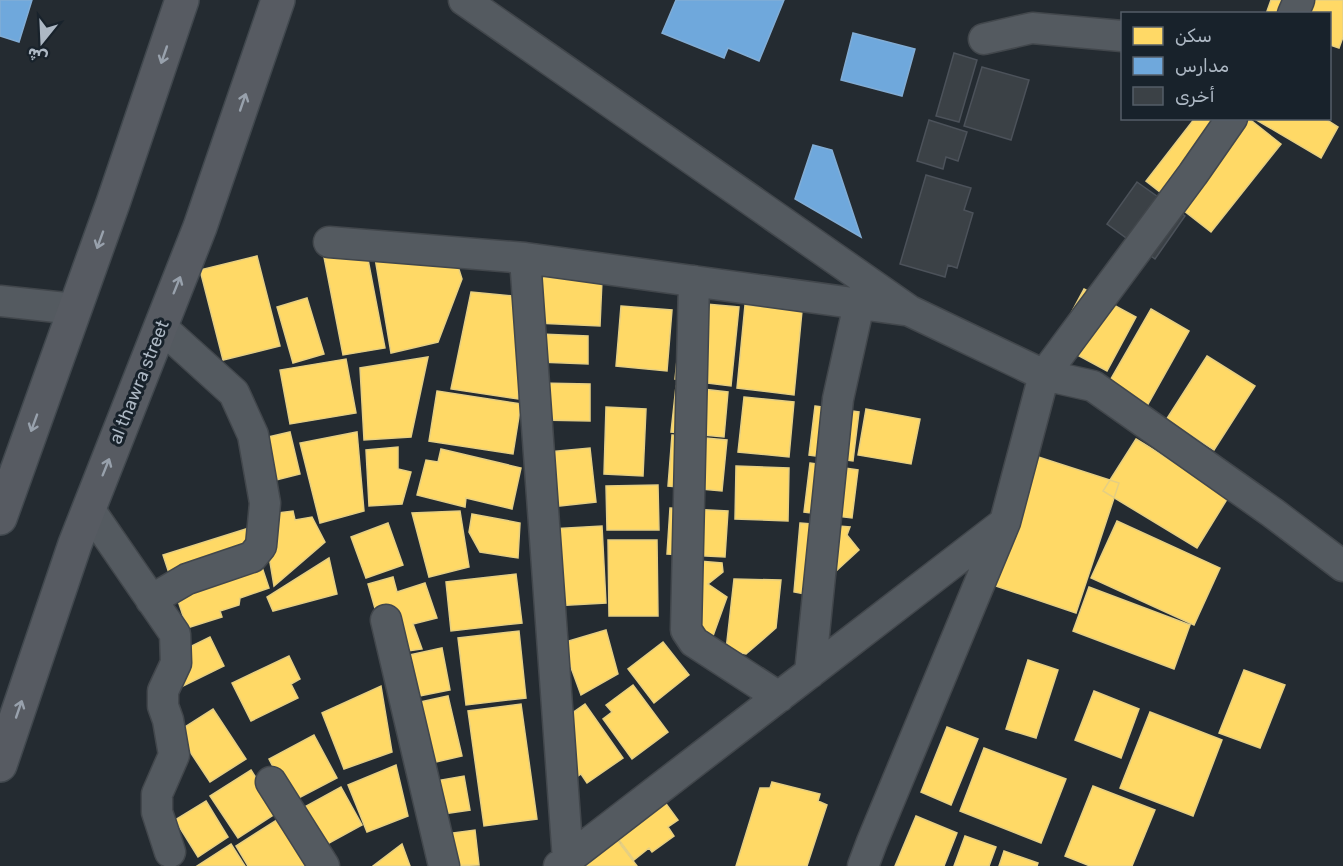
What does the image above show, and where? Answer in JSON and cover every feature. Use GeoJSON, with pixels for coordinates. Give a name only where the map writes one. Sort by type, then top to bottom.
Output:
{"type":"FeatureCollection","features":[{"type":"Feature","properties":{"kind":"main road"},"geometry":{"type":"LineString","coordinates":[[0,518],[183,0]]}},
{"type":"Feature","properties":{"kind":"main road","name":"al thawra street"},"geometry":{"type":"LineString","coordinates":[[0,765],[75,544],[200,227],[278,0]]}},
{"type":"Feature","properties":{"kind":"street"},"geometry":{"type":"LineString","coordinates":[[464,0],[910,311],[1044,375],[1093,386],[1273,513],[1343,566]]}},
{"type":"Feature","properties":{"kind":"street"},"geometry":{"type":"LineString","coordinates":[[984,39],[1032,28],[1121,36]]}},
{"type":"Feature","properties":{"kind":"street"},"geometry":{"type":"LineString","coordinates":[[863,866],[1005,522],[1044,375],[1231,120]]}},
{"type":"Feature","properties":{"kind":"street"},"geometry":{"type":"LineString","coordinates":[[329,242],[525,258],[910,311]]}},
{"type":"Feature","properties":{"kind":"street"},"geometry":{"type":"LineString","coordinates":[[525,258],[563,863]]}},
{"type":"Feature","properties":{"kind":"street"},"geometry":{"type":"LineString","coordinates":[[694,281],[686,630],[694,642],[779,697]]}},
{"type":"Feature","properties":{"kind":"street"},"geometry":{"type":"LineString","coordinates":[[0,300],[75,309]]}},
{"type":"Feature","properties":{"kind":"street"},"geometry":{"type":"LineString","coordinates":[[810,673],[838,399],[859,304]]}},
{"type":"Feature","properties":{"kind":"street"},"geometry":{"type":"LineString","coordinates":[[151,600],[187,579],[252,557],[261,546],[265,503],[254,435],[234,393],[161,327]]}},
{"type":"Feature","properties":{"kind":"street"},"geometry":{"type":"LineString","coordinates":[[89,508],[175,634],[176,663],[163,690],[174,755],[157,794],[157,812],[170,852]]}},
{"type":"Feature","properties":{"kind":"street"},"geometry":{"type":"LineString","coordinates":[[563,863],[1005,522]]}},
{"type":"Feature","properties":{"kind":"street"},"geometry":{"type":"LineString","coordinates":[[386,620],[444,866]]}},
{"type":"Feature","properties":{"kind":"street"},"geometry":{"type":"LineString","coordinates":[[271,782],[324,866]]}},
{"type":"Feature","properties":{"kind":"building: سكن"},"geometry":{"type":"Polygon","coordinates":[[[1271,0],[1343,0],[1343,37],[1339,48],[1331,45],[1331,12],[1267,12],[1271,0]]]}},
{"type":"Feature","properties":{"kind":"building: سكن"},"geometry":{"type":"Polygon","coordinates":[[[1193,120],[1251,120],[1281,144],[1211,232],[1146,181],[1193,120]]]}},
{"type":"Feature","properties":{"kind":"building: سكن"},"geometry":{"type":"Polygon","coordinates":[[[1256,120],[1327,120],[1338,127],[1321,158],[1256,120]]]}},
{"type":"Feature","properties":{"kind":"building: سكن"},"geometry":{"type":"Polygon","coordinates":[[[366,249],[385,348],[343,355],[324,257],[366,249]]]}},
{"type":"Feature","properties":{"kind":"building: سكن"},"geometry":{"type":"Polygon","coordinates":[[[257,256],[280,346],[223,360],[200,270],[257,256]]]}},
{"type":"Feature","properties":{"kind":"building: سكن"},"geometry":{"type":"Polygon","coordinates":[[[375,258],[456,260],[462,279],[438,342],[391,353],[375,258]]]}},
{"type":"Feature","properties":{"kind":"building: سكن"},"geometry":{"type":"Polygon","coordinates":[[[539,277],[602,280],[600,326],[536,323],[539,277]]]}},
{"type":"Feature","properties":{"kind":"building: سكن"},"geometry":{"type":"Polygon","coordinates":[[[1084,289],[1136,317],[1107,371],[1055,343],[1084,289]]]}},
{"type":"Feature","properties":{"kind":"building: سكن"},"geometry":{"type":"Polygon","coordinates":[[[471,292],[522,297],[518,399],[451,389],[471,292]]]}},
{"type":"Feature","properties":{"kind":"building: سكن"},"geometry":{"type":"Polygon","coordinates":[[[307,298],[324,354],[293,363],[277,307],[307,298]]]}},
{"type":"Feature","properties":{"kind":"building: سكن"},"geometry":{"type":"Polygon","coordinates":[[[683,302],[739,307],[731,386],[675,379],[683,302]]]}},
{"type":"Feature","properties":{"kind":"building: سكن"},"geometry":{"type":"Polygon","coordinates":[[[745,305],[802,311],[794,395],[737,388],[745,305]]]}},
{"type":"Feature","properties":{"kind":"building: سكن"},"geometry":{"type":"Polygon","coordinates":[[[621,306],[672,310],[667,371],[616,366],[621,306]]]}},
{"type":"Feature","properties":{"kind":"building: سكن"},"geometry":{"type":"Polygon","coordinates":[[[1151,309],[1189,331],[1147,406],[1108,384],[1151,309]]]}},
{"type":"Feature","properties":{"kind":"building: سكن"},"geometry":{"type":"Polygon","coordinates":[[[540,334],[588,336],[588,364],[539,362],[540,334]]]}},
{"type":"Feature","properties":{"kind":"building: سكن"},"geometry":{"type":"Polygon","coordinates":[[[1207,356],[1255,386],[1214,450],[1166,420],[1207,356]]]}},
{"type":"Feature","properties":{"kind":"building: سكن"},"geometry":{"type":"Polygon","coordinates":[[[428,357],[411,437],[364,440],[360,368],[428,357]]]}},
{"type":"Feature","properties":{"kind":"building: سكن"},"geometry":{"type":"Polygon","coordinates":[[[346,359],[356,413],[290,424],[280,370],[346,359]]]}},
{"type":"Feature","properties":{"kind":"building: سكن"},"geometry":{"type":"Polygon","coordinates":[[[539,383],[590,384],[590,421],[539,420],[539,383]]]}},
{"type":"Feature","properties":{"kind":"building: سكن"},"geometry":{"type":"Polygon","coordinates":[[[676,386],[728,392],[724,437],[671,432],[676,386]]]}},
{"type":"Feature","properties":{"kind":"building: سكن"},"geometry":{"type":"Polygon","coordinates":[[[437,391],[521,404],[513,454],[429,441],[437,391]]]}},
{"type":"Feature","properties":{"kind":"building: سكن"},"geometry":{"type":"Polygon","coordinates":[[[744,397],[794,402],[789,457],[738,452],[744,397]]]}},
{"type":"Feature","properties":{"kind":"building: سكن"},"geometry":{"type":"Polygon","coordinates":[[[815,406],[859,412],[853,461],[809,455],[815,406]]]}},
{"type":"Feature","properties":{"kind":"building: سكن"},"geometry":{"type":"Polygon","coordinates":[[[606,407],[646,409],[643,476],[604,474],[606,407]]]}},
{"type":"Feature","properties":{"kind":"building: سكن"},"geometry":{"type":"Polygon","coordinates":[[[866,409],[920,419],[911,464],[858,455],[866,409]]]}},
{"type":"Feature","properties":{"kind":"building: سكن"},"geometry":{"type":"Polygon","coordinates":[[[290,432],[300,474],[256,485],[246,442],[290,432]]]}},
{"type":"Feature","properties":{"kind":"building: سكن"},"geometry":{"type":"Polygon","coordinates":[[[357,432],[364,511],[320,523],[300,443],[357,432]]]}},
{"type":"Feature","properties":{"kind":"building: سكن"},"geometry":{"type":"Polygon","coordinates":[[[672,435],[727,440],[722,491],[668,486],[672,435]]]}},
{"type":"Feature","properties":{"kind":"building: سكن"},"geometry":{"type":"Polygon","coordinates":[[[1136,439],[1229,496],[1197,548],[1103,491],[1136,439]]]}},
{"type":"Feature","properties":{"kind":"building: سكن"},"geometry":{"type":"Polygon","coordinates":[[[398,447],[398,469],[411,472],[402,504],[369,506],[366,450],[398,447]]]}},
{"type":"Feature","properties":{"kind":"building: سكن"},"geometry":{"type":"Polygon","coordinates":[[[590,448],[596,502],[542,508],[537,453],[590,448]]]}},
{"type":"Feature","properties":{"kind":"building: سكن"},"geometry":{"type":"Polygon","coordinates":[[[441,449],[521,468],[512,509],[466,498],[465,507],[417,495],[426,460],[438,462],[441,449]]]}},
{"type":"Feature","properties":{"kind":"building: سكن"},"geometry":{"type":"Polygon","coordinates":[[[1026,453],[1119,483],[1076,613],[984,582],[1026,453]]]}},
{"type":"Feature","properties":{"kind":"building: سكن"},"geometry":{"type":"Polygon","coordinates":[[[810,463],[858,470],[852,518],[804,512],[810,463]]]}},
{"type":"Feature","properties":{"kind":"building: سكن"},"geometry":{"type":"Polygon","coordinates":[[[736,466],[789,468],[788,521],[735,519],[736,466]]]}},
{"type":"Feature","properties":{"kind":"building: سكن"},"geometry":{"type":"Polygon","coordinates":[[[658,485],[659,530],[607,530],[606,486],[658,485]]]}},
{"type":"Feature","properties":{"kind":"building: سكن"},"geometry":{"type":"Polygon","coordinates":[[[670,508],[728,511],[725,557],[667,554],[670,508]]]}},
{"type":"Feature","properties":{"kind":"building: سكن"},"geometry":{"type":"Polygon","coordinates":[[[293,511],[295,520],[312,517],[325,542],[274,586],[262,515],[293,511]]]}},
{"type":"Feature","properties":{"kind":"building: سكن"},"geometry":{"type":"Polygon","coordinates":[[[460,511],[469,567],[429,577],[412,513],[460,511]]]}},
{"type":"Feature","properties":{"kind":"building: سكن"},"geometry":{"type":"Polygon","coordinates":[[[472,514],[520,523],[518,558],[480,552],[469,532],[472,514]]]}},
{"type":"Feature","properties":{"kind":"building: سكن"},"geometry":{"type":"Polygon","coordinates":[[[1117,521],[1220,568],[1194,625],[1091,578],[1117,521]]]}},
{"type":"Feature","properties":{"kind":"building: سكن"},"geometry":{"type":"Polygon","coordinates":[[[388,523],[403,565],[366,578],[351,537],[388,523]]]}},
{"type":"Feature","properties":{"kind":"building: سكن"},"geometry":{"type":"Polygon","coordinates":[[[800,523],[850,527],[847,535],[859,550],[810,595],[794,592],[800,523]]]}},
{"type":"Feature","properties":{"kind":"building: سكن"},"geometry":{"type":"Polygon","coordinates":[[[602,526],[606,603],[553,606],[550,529],[602,526]]]}},
{"type":"Feature","properties":{"kind":"building: سكن"},"geometry":{"type":"Polygon","coordinates":[[[249,528],[269,588],[240,598],[239,605],[220,611],[222,617],[187,628],[163,555],[249,528]]]}},
{"type":"Feature","properties":{"kind":"building: سكن"},"geometry":{"type":"Polygon","coordinates":[[[608,540],[657,540],[658,616],[609,616],[608,540]]]}},
{"type":"Feature","properties":{"kind":"building: سكن"},"geometry":{"type":"Polygon","coordinates":[[[329,558],[337,594],[273,611],[267,597],[329,558]]]}},
{"type":"Feature","properties":{"kind":"building: سكن"},"geometry":{"type":"Polygon","coordinates":[[[675,559],[722,563],[723,572],[708,584],[727,597],[713,636],[675,613],[675,559]]]}},
{"type":"Feature","properties":{"kind":"building: سكن"},"geometry":{"type":"Polygon","coordinates":[[[516,574],[522,623],[451,631],[446,582],[516,574]]]}},
{"type":"Feature","properties":{"kind":"building: سكن"},"geometry":{"type":"Polygon","coordinates":[[[393,577],[397,592],[425,583],[437,618],[413,624],[422,649],[388,654],[368,584],[393,577]]]}},
{"type":"Feature","properties":{"kind":"building: سكن"},"geometry":{"type":"Polygon","coordinates":[[[734,579],[781,580],[776,628],[746,654],[726,650],[734,579]]]}},
{"type":"Feature","properties":{"kind":"building: سكن"},"geometry":{"type":"Polygon","coordinates":[[[1089,587],[1190,625],[1174,669],[1073,631],[1089,587]]]}},
{"type":"Feature","properties":{"kind":"building: سكن"},"geometry":{"type":"Polygon","coordinates":[[[606,630],[618,674],[581,695],[562,643],[606,630]]]}},
{"type":"Feature","properties":{"kind":"building: سكن"},"geometry":{"type":"Polygon","coordinates":[[[519,631],[526,698],[466,705],[458,638],[519,631]]]}},
{"type":"Feature","properties":{"kind":"building: سكن"},"geometry":{"type":"Polygon","coordinates":[[[210,637],[224,666],[177,689],[163,660],[210,637]]]}},
{"type":"Feature","properties":{"kind":"building: سكن"},"geometry":{"type":"Polygon","coordinates":[[[663,642],[689,675],[654,703],[628,669],[663,642]]]}},
{"type":"Feature","properties":{"kind":"building: سكن"},"geometry":{"type":"Polygon","coordinates":[[[442,648],[450,690],[394,701],[386,660],[442,648]]]}},
{"type":"Feature","properties":{"kind":"building: سكن"},"geometry":{"type":"Polygon","coordinates":[[[289,656],[300,679],[291,684],[298,698],[251,721],[232,683],[289,656]]]}},
{"type":"Feature","properties":{"kind":"building: سكن"},"geometry":{"type":"Polygon","coordinates":[[[1028,660],[1058,670],[1036,738],[1006,729],[1028,660]]]}},
{"type":"Feature","properties":{"kind":"building: سكن"},"geometry":{"type":"Polygon","coordinates":[[[1244,670],[1285,685],[1260,748],[1219,733],[1244,670]]]}},
{"type":"Feature","properties":{"kind":"building: سكن"},"geometry":{"type":"Polygon","coordinates":[[[633,685],[668,732],[632,759],[603,719],[612,712],[606,705],[633,685]]]}},
{"type":"Feature","properties":{"kind":"building: سكن"},"geometry":{"type":"Polygon","coordinates":[[[381,686],[392,752],[344,769],[322,713],[381,686]]]}},
{"type":"Feature","properties":{"kind":"building: سكن"},"geometry":{"type":"Polygon","coordinates":[[[1094,691],[1139,709],[1121,758],[1075,740],[1094,691]]]}},
{"type":"Feature","properties":{"kind":"building: سكن"},"geometry":{"type":"Polygon","coordinates":[[[448,696],[462,756],[410,768],[397,707],[448,696]]]}},
{"type":"Feature","properties":{"kind":"building: سكن"},"geometry":{"type":"Polygon","coordinates":[[[521,704],[537,819],[484,826],[468,711],[521,704]]]}},
{"type":"Feature","properties":{"kind":"building: سكن"},"geometry":{"type":"Polygon","coordinates":[[[585,704],[623,758],[587,783],[581,774],[565,785],[545,732],[585,704]]]}},
{"type":"Feature","properties":{"kind":"building: سكن"},"geometry":{"type":"Polygon","coordinates":[[[213,709],[246,759],[210,782],[177,732],[213,709]]]}},
{"type":"Feature","properties":{"kind":"building: سكن"},"geometry":{"type":"Polygon","coordinates":[[[1150,712],[1222,740],[1193,816],[1120,788],[1150,712]]]}},
{"type":"Feature","properties":{"kind":"building: سكن"},"geometry":{"type":"Polygon","coordinates":[[[947,727],[978,739],[951,805],[921,792],[947,727]]]}},
{"type":"Feature","properties":{"kind":"building: سكن"},"geometry":{"type":"Polygon","coordinates":[[[314,735],[337,778],[291,802],[269,759],[314,735]]]}},
{"type":"Feature","properties":{"kind":"building: سكن"},"geometry":{"type":"Polygon","coordinates":[[[984,748],[1066,779],[1041,843],[960,811],[984,748]]]}},
{"type":"Feature","properties":{"kind":"building: سكن"},"geometry":{"type":"Polygon","coordinates":[[[396,765],[408,816],[367,832],[348,785],[396,765]]]}},
{"type":"Feature","properties":{"kind":"building: سكن"},"geometry":{"type":"Polygon","coordinates":[[[251,770],[278,812],[238,838],[210,796],[251,770]]]}},
{"type":"Feature","properties":{"kind":"building: سكن"},"geometry":{"type":"Polygon","coordinates":[[[464,776],[470,810],[423,817],[418,784],[464,776]]]}},
{"type":"Feature","properties":{"kind":"building: سكن"},"geometry":{"type":"Polygon","coordinates":[[[772,782],[820,794],[818,801],[827,805],[807,866],[736,866],[760,788],[770,788],[772,782]]]}},
{"type":"Feature","properties":{"kind":"building: سكن"},"geometry":{"type":"Polygon","coordinates":[[[653,786],[678,820],[668,827],[674,836],[652,852],[649,848],[634,860],[605,821],[653,786]]]}},
{"type":"Feature","properties":{"kind":"building: سكن"},"geometry":{"type":"Polygon","coordinates":[[[1093,786],[1155,810],[1132,866],[1090,866],[1065,856],[1093,786]]]}},
{"type":"Feature","properties":{"kind":"building: سكن"},"geometry":{"type":"Polygon","coordinates":[[[341,787],[362,825],[320,848],[299,810],[341,787]]]}},
{"type":"Feature","properties":{"kind":"building: سكن"},"geometry":{"type":"Polygon","coordinates":[[[206,801],[228,837],[198,857],[175,820],[206,801]]]}},
{"type":"Feature","properties":{"kind":"building: سكن"},"geometry":{"type":"Polygon","coordinates":[[[283,816],[314,866],[248,866],[236,846],[283,816]]]}},
{"type":"Feature","properties":{"kind":"building: سكن"},"geometry":{"type":"Polygon","coordinates":[[[916,816],[957,833],[944,866],[895,866],[916,816]]]}},
{"type":"Feature","properties":{"kind":"building: سكن"},"geometry":{"type":"Polygon","coordinates":[[[605,824],[637,866],[553,866],[605,824]]]}},
{"type":"Feature","properties":{"kind":"building: سكن"},"geometry":{"type":"Polygon","coordinates":[[[475,830],[479,865],[435,866],[431,836],[475,830]]]}},
{"type":"Feature","properties":{"kind":"building: سكن"},"geometry":{"type":"Polygon","coordinates":[[[965,836],[996,847],[989,866],[954,866],[965,836]]]}},
{"type":"Feature","properties":{"kind":"building: سكن"},"geometry":{"type":"Polygon","coordinates":[[[231,844],[245,866],[197,866],[231,844]]]}},
{"type":"Feature","properties":{"kind":"building: سكن"},"geometry":{"type":"Polygon","coordinates":[[[402,844],[410,866],[373,866],[402,844]]]}},
{"type":"Feature","properties":{"kind":"building: سكن"},"geometry":{"type":"Polygon","coordinates":[[[1004,851],[1038,863],[1037,866],[999,866],[1004,851]]]}},
{"type":"Feature","properties":{"kind":"building: مدارس"},"geometry":{"type":"Polygon","coordinates":[[[0,0],[32,0],[19,42],[0,36],[0,0]]]}},
{"type":"Feature","properties":{"kind":"building: مدارس"},"geometry":{"type":"Polygon","coordinates":[[[676,0],[784,0],[759,61],[728,48],[724,58],[662,33],[676,0]]]}},
{"type":"Feature","properties":{"kind":"building: مدارس"},"geometry":{"type":"Polygon","coordinates":[[[853,33],[915,49],[902,96],[841,80],[853,33]]]}},
{"type":"Feature","properties":{"kind":"building: مدارس"},"geometry":{"type":"Polygon","coordinates":[[[813,145],[832,150],[861,237],[795,199],[813,145]]]}},
{"type":"Feature","properties":{"kind":"building: أخرى"},"geometry":{"type":"Polygon","coordinates":[[[954,53],[977,60],[959,122],[936,116],[954,53]]]}},
{"type":"Feature","properties":{"kind":"building: أخرى"},"geometry":{"type":"Polygon","coordinates":[[[982,67],[1029,80],[1011,140],[964,126],[982,67]]]}},
{"type":"Feature","properties":{"kind":"building: أخرى"},"geometry":{"type":"Polygon","coordinates":[[[929,120],[967,132],[958,161],[946,157],[943,169],[917,161],[929,120]]]}},
{"type":"Feature","properties":{"kind":"building: أخرى"},"geometry":{"type":"Polygon","coordinates":[[[926,175],[971,188],[964,210],[973,213],[957,268],[948,265],[945,277],[900,264],[926,175]]]}},
{"type":"Feature","properties":{"kind":"building: أخرى"},"geometry":{"type":"Polygon","coordinates":[[[1137,182],[1185,216],[1155,259],[1107,224],[1137,182]]]}}]}
